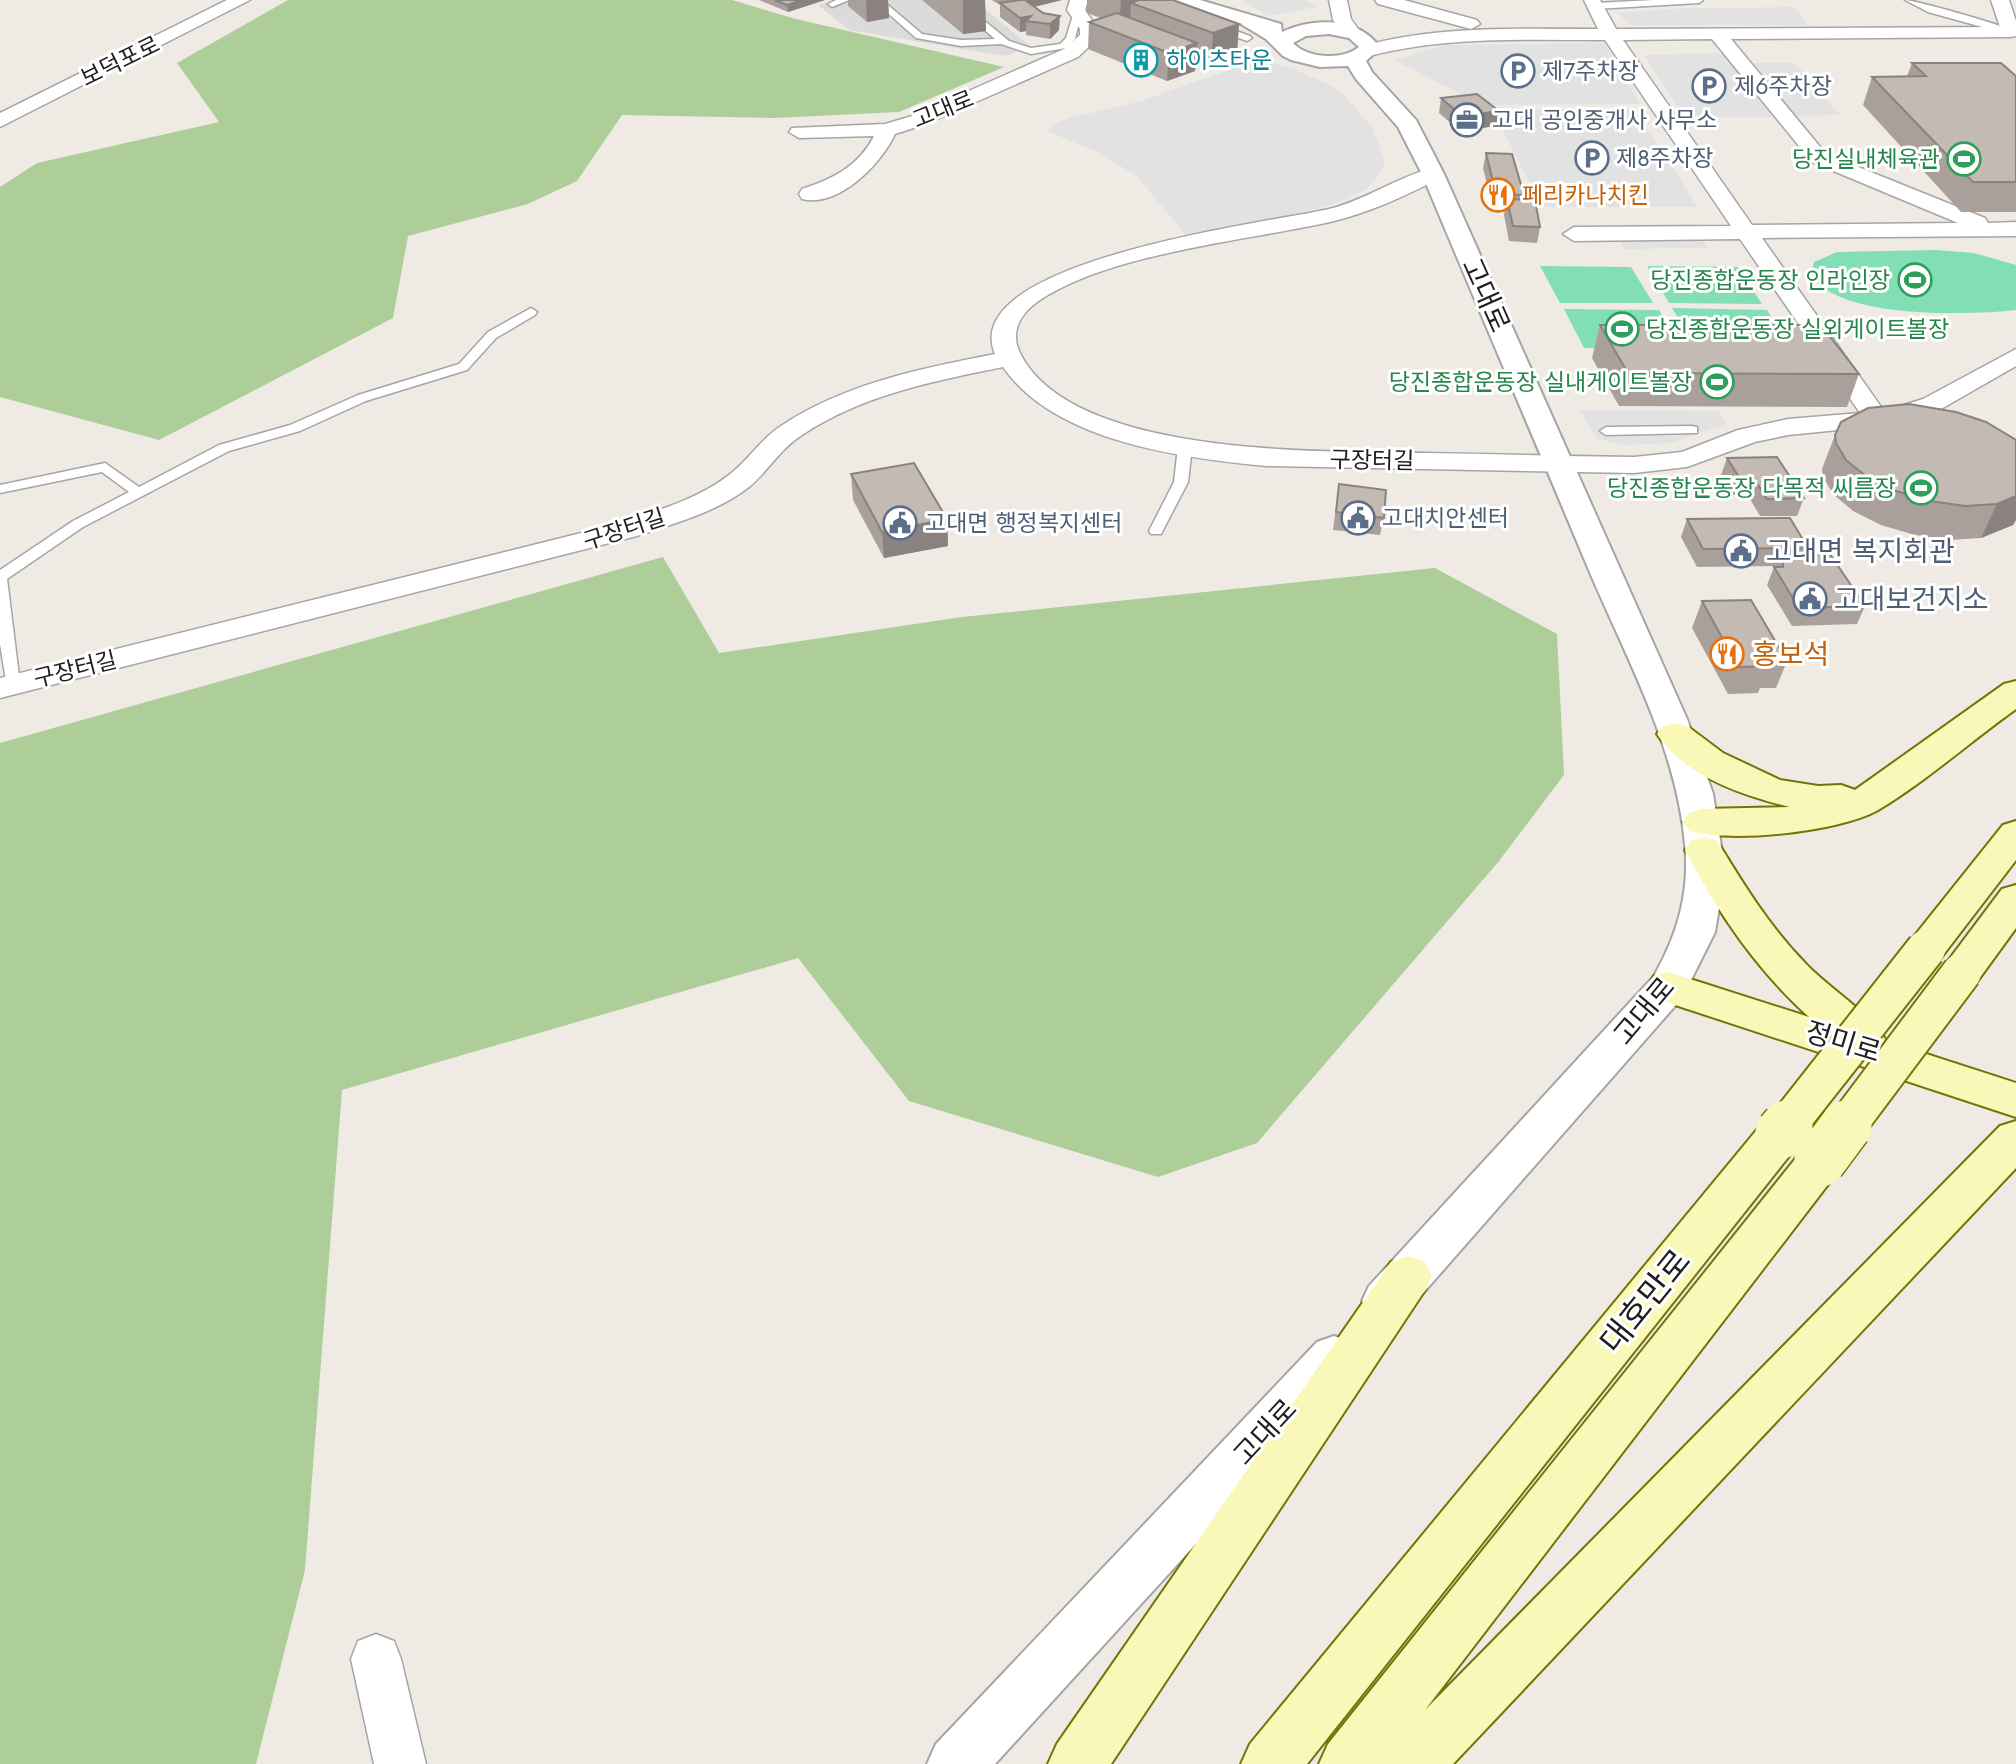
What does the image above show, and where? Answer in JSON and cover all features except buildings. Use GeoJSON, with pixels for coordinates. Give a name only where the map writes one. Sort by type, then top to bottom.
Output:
{"type":"FeatureCollection","features":[{"type":"Feature","properties":{"kind":"main road"},"geometry":{"type":"LineString","coordinates":[[1880,1054],[1804,989],[1765,948],[1732,904],[1703,836],[1828,813],[1863,802],[2016,692]]}},
{"type":"Feature","properties":{"kind":"main road"},"geometry":{"type":"LineString","coordinates":[[1675,734],[1727,772],[1783,792],[1815,798],[1838,797],[1893,782]]}},
{"type":"Feature","properties":{"kind":"main road","name":"대호만로"},"geometry":{"type":"LineString","coordinates":[[1348,1764],[1800,1147],[1926,949],[2016,834]]}},
{"type":"Feature","properties":{"kind":"main road","name":"대호만로"},"geometry":{"type":"LineString","coordinates":[[1269,1764],[1800,1147],[1962,971],[2016,899]]}},
{"type":"Feature","properties":{"kind":"main road","name":"정미로"},"geometry":{"type":"LineString","coordinates":[[1668,987],[2016,1100]]}},
{"type":"Feature","properties":{"kind":"main road"},"geometry":{"type":"LineString","coordinates":[[1413,1764],[2016,1139]]}},
{"type":"Feature","properties":{"kind":"main road"},"geometry":{"type":"LineString","coordinates":[[1077,1764],[1408,1276]]}},
{"type":"Feature","properties":{"kind":"street","name":"보덕포로"},"geometry":{"type":"LineString","coordinates":[[0,121],[241,0]]}},
{"type":"Feature","properties":{"kind":"street"},"geometry":{"type":"LineString","coordinates":[[1180,0],[1248,31],[1283,42],[1289,51],[1370,84]]}},
{"type":"Feature","properties":{"kind":"street"},"geometry":{"type":"LineString","coordinates":[[1384,0],[1438,17],[1537,34]]}},
{"type":"Feature","properties":{"kind":"street"},"geometry":{"type":"LineString","coordinates":[[1313,59],[1360,45],[1457,35],[2014,34],[2000,0]]}},
{"type":"Feature","properties":{"kind":"street"},"geometry":{"type":"LineString","coordinates":[[1592,3],[1610,34],[1878,421]]}},
{"type":"Feature","properties":{"kind":"street"},"geometry":{"type":"LineString","coordinates":[[1283,42],[1288,35],[1333,22],[1339,6]]}},
{"type":"Feature","properties":{"kind":"street"},"geometry":{"type":"LineString","coordinates":[[1339,6],[1360,45],[1370,84]]}},
{"type":"Feature","properties":{"kind":"street","name":"고대로"},"geometry":{"type":"LineString","coordinates":[[810,194],[838,185],[854,175],[877,154],[887,130],[919,120],[1071,53],[1088,24]]}},
{"type":"Feature","properties":{"kind":"street"},"geometry":{"type":"LineString","coordinates":[[1248,31],[1310,29],[1360,45]]}},
{"type":"Feature","properties":{"kind":"street"},"geometry":{"type":"LineString","coordinates":[[1717,33],[1819,158],[2005,230]]}},
{"type":"Feature","properties":{"kind":"street","name":"고대로"},"geometry":{"type":"LineString","coordinates":[[956,1764],[1408,1276],[1668,987],[1698,926],[1703,894],[1703,836],[1694,783],[1675,734],[1433,174],[1408,125],[1370,84]]}},
{"type":"Feature","properties":{"kind":"street"},"geometry":{"type":"LineString","coordinates":[[799,132],[887,130]]}},
{"type":"Feature","properties":{"kind":"street"},"geometry":{"type":"LineString","coordinates":[[1010,358],[1004,341],[1007,318],[1023,301],[1064,279],[1125,259],[1362,206],[1433,174]]}},
{"type":"Feature","properties":{"kind":"street"},"geometry":{"type":"LineString","coordinates":[[1574,233],[2005,230]]}},
{"type":"Feature","properties":{"kind":"street","name":"구장터길"},"geometry":{"type":"LineString","coordinates":[[6,686],[627,530],[723,492],[741,479],[774,443],[793,429],[841,404],[910,380],[1010,358],[1026,379],[1060,406],[1099,423],[1185,447],[1266,457],[1560,465],[1671,462],[1776,429],[1899,418],[1932,404],[2016,355]]}},
{"type":"Feature","properties":{"kind":"street"},"geometry":{"type":"LineString","coordinates":[[376,1658],[400,1764]]}},
{"type":"Feature","properties":{"kind":"lane"},"geometry":{"type":"LineString","coordinates":[[832,4],[845,0]]}},
{"type":"Feature","properties":{"kind":"lane"},"geometry":{"type":"LineString","coordinates":[[877,0],[919,36],[961,43],[1003,41]]}},
{"type":"Feature","properties":{"kind":"lane"},"geometry":{"type":"LineString","coordinates":[[954,0],[1003,41],[1027,50],[1058,48],[1088,24]]}},
{"type":"Feature","properties":{"kind":"lane"},"geometry":{"type":"LineString","coordinates":[[1592,3],[1699,0]]}},
{"type":"Feature","properties":{"kind":"lane"},"geometry":{"type":"LineString","coordinates":[[1909,0],[1931,10],[2014,34]]}},
{"type":"Feature","properties":{"kind":"lane"},"geometry":{"type":"LineString","coordinates":[[1209,24],[1248,31]]}},
{"type":"Feature","properties":{"kind":"lane","name":"구장터길"},"geometry":{"type":"LineString","coordinates":[[6,686],[0,577],[78,524],[224,448],[295,428],[362,398],[463,367],[492,335],[531,312]]}},
{"type":"Feature","properties":{"kind":"lane"},"geometry":{"type":"LineString","coordinates":[[1606,431],[1692,430]]}},
{"type":"Feature","properties":{"kind":"lane"},"geometry":{"type":"LineString","coordinates":[[1156,531],[1181,482],[1185,447]]}},
{"type":"Feature","properties":{"kind":"lane"},"geometry":{"type":"LineString","coordinates":[[0,489],[105,467],[138,493]]}},
{"type":"Feature","properties":{"kind":"shaded area"},"geometry":{"type":"Polygon","coordinates":[[[835,0],[974,0],[1031,47],[1004,56],[849,30],[818,5],[835,0]]]}},
{"type":"Feature","properties":{"kind":"shaded area"},"geometry":{"type":"Polygon","coordinates":[[[1243,0],[1305,0],[1317,7],[1268,16],[1243,0]]]}},
{"type":"Feature","properties":{"kind":"shaded area"},"geometry":{"type":"Polygon","coordinates":[[[1794,7],[1809,25],[1628,25],[1619,13],[1686,8],[1794,7]]]}},
{"type":"Feature","properties":{"kind":"shaded area","name":"제7주차장"},"geometry":{"type":"Polygon","coordinates":[[[1605,43],[1640,104],[1483,105],[1394,60],[1445,45],[1605,43]]]}},
{"type":"Feature","properties":{"kind":"shaded area","name":"제6주차장"},"geometry":{"type":"Polygon","coordinates":[[[1726,53],[1779,117],[1684,117],[1644,55],[1726,53]]]}},
{"type":"Feature","properties":{"kind":"shaded area"},"geometry":{"type":"Polygon","coordinates":[[[1260,59],[1294,69],[1332,86],[1346,97],[1372,127],[1384,160],[1383,168],[1368,188],[1341,201],[1309,211],[1187,237],[1138,177],[1100,153],[1047,131],[1054,124],[1070,118],[1141,101],[1260,59]]]}},
{"type":"Feature","properties":{"kind":"shaded area"},"geometry":{"type":"Polygon","coordinates":[[[1737,63],[1795,63],[1841,115],[1779,116],[1737,63]]]}},
{"type":"Feature","properties":{"kind":"shaded area","name":"제8주차장"},"geometry":{"type":"Polygon","coordinates":[[[1492,109],[1634,109],[1698,207],[1542,207],[1492,109]]]}},
{"type":"Feature","properties":{"kind":"shaded area"},"geometry":{"type":"Polygon","coordinates":[[[1690,224],[1708,248],[1624,249],[1609,225],[1690,224]]]}},
{"type":"Feature","properties":{"kind":"shaded area"},"geometry":{"type":"Polygon","coordinates":[[[1579,410],[1719,411],[1726,424],[1670,443],[1626,445],[1597,439],[1579,410]]]}},
{"type":"Feature","properties":{"kind":"green space"},"geometry":{"type":"Polygon","coordinates":[[[288,0],[732,0],[796,19],[1004,67],[899,112],[774,118],[622,115],[577,181],[528,204],[408,236],[393,318],[159,440],[0,397],[0,187],[37,163],[219,122],[177,63],[288,0]]]}},
{"type":"Feature","properties":{"kind":"green space","name":"당진종합운동장 인라인장"},"geometry":{"type":"Polygon","coordinates":[[[1936,250],[1974,253],[2016,265],[2016,310],[1937,313],[1874,307],[1846,299],[1825,288],[1811,273],[1814,262],[1837,252],[1936,250]]]}},
{"type":"Feature","properties":{"kind":"green space","name":"당진종합운동장 실외게이트볼장"},"geometry":{"type":"Polygon","coordinates":[[[1540,266],[1631,267],[1653,303],[1560,303],[1540,266]]]}},
{"type":"Feature","properties":{"kind":"green space","name":"당진종합운동장 실외게이트볼장"},"geometry":{"type":"Polygon","coordinates":[[[1647,266],[1738,267],[1762,304],[1669,303],[1647,266]]]}},
{"type":"Feature","properties":{"kind":"green space","name":"당진종합운동장 실외게이트볼장"},"geometry":{"type":"Polygon","coordinates":[[[1672,308],[1767,310],[1792,349],[1696,347],[1672,308]]]}},
{"type":"Feature","properties":{"kind":"green space","name":"당진종합운동장 실외게이트볼장"},"geometry":{"type":"Polygon","coordinates":[[[1564,309],[1659,310],[1681,349],[1584,348],[1564,309]]]}},
{"type":"Feature","properties":{"kind":"green space"},"geometry":{"type":"Polygon","coordinates":[[[663,557],[719,653],[962,617],[1435,568],[1557,634],[1564,775],[1499,861],[1257,1143],[1158,1177],[909,1101],[798,958],[342,1090],[305,1570],[256,1764],[0,1764],[0,743],[663,557]]]}},
{"type":"Feature","properties":{"kind":"place","name":"하이츠타운"},"geometry":{"type":"Point","coordinates":[1141,60]}},
{"type":"Feature","properties":{"kind":"place","name":"제7주차장"},"geometry":{"type":"Point","coordinates":[1518,71]}},
{"type":"Feature","properties":{"kind":"place","name":"제6주차장"},"geometry":{"type":"Point","coordinates":[1709,86]}},
{"type":"Feature","properties":{"kind":"place","name":"고대 공인중개사 사무소"},"geometry":{"type":"Point","coordinates":[1467,120]}},
{"type":"Feature","properties":{"kind":"place","name":"제8주차장"},"geometry":{"type":"Point","coordinates":[1592,158]}},
{"type":"Feature","properties":{"kind":"place","name":"당진실내체육관"},"geometry":{"type":"Point","coordinates":[1964,159]}},
{"type":"Feature","properties":{"kind":"place","name":"페리카나치킨"},"geometry":{"type":"Point","coordinates":[1498,195]}},
{"type":"Feature","properties":{"kind":"place","name":"당진종합운동장 인라인장"},"geometry":{"type":"Point","coordinates":[1915,280]}},
{"type":"Feature","properties":{"kind":"place","name":"당진종합운동장 실외게이트볼장"},"geometry":{"type":"Point","coordinates":[1622,329]}},
{"type":"Feature","properties":{"kind":"place","name":"당진종합운동장 실내게이트볼장"},"geometry":{"type":"Point","coordinates":[1717,382]}},
{"type":"Feature","properties":{"kind":"place","name":"당진종합운동장 다목적 씨름장"},"geometry":{"type":"Point","coordinates":[1921,488]}},
{"type":"Feature","properties":{"kind":"place","name":"고대치안센터"},"geometry":{"type":"Point","coordinates":[1358,518]}},
{"type":"Feature","properties":{"kind":"place","name":"고대면 행정복지센터"},"geometry":{"type":"Point","coordinates":[900,523]}},
{"type":"Feature","properties":{"kind":"place","name":"고대면 복지회관"},"geometry":{"type":"Point","coordinates":[1741,551]}},
{"type":"Feature","properties":{"kind":"place","name":"고대보건지소"},"geometry":{"type":"Point","coordinates":[1810,599]}},
{"type":"Feature","properties":{"kind":"place","name":"홍보석"},"geometry":{"type":"Point","coordinates":[1727,654]}}]}
